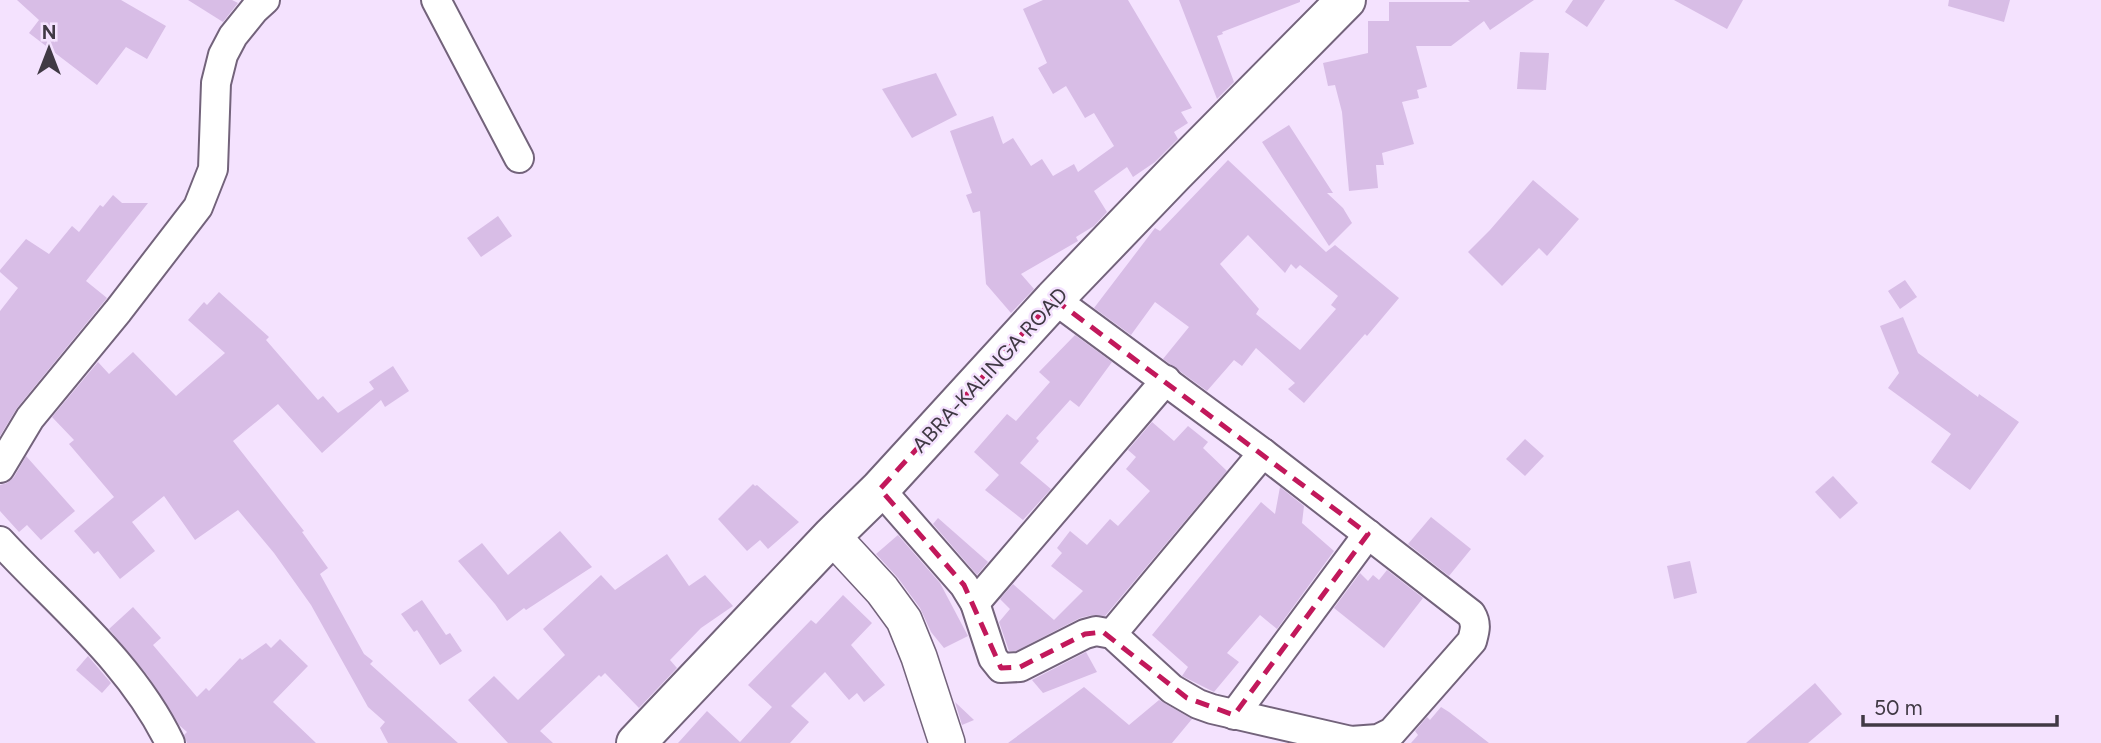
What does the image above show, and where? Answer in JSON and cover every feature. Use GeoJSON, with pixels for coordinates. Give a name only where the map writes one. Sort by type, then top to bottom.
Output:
{"type":"FeatureCollection","features":[{"type":"Feature","properties":{"kind":"main road","name":"ABRA-KALINGA ROAD"},"geometry":{"type":"LineString","coordinates":[[636,743],[880,489],[1054,299],[1346,0]]}},
{"type":"Feature","properties":{"kind":"street"},"geometry":{"type":"LineString","coordinates":[[0,468],[30,418],[118,311],[198,207],[213,169],[216,83],[223,55],[233,36],[265,0]]}},
{"type":"Feature","properties":{"kind":"street"},"geometry":{"type":"LineString","coordinates":[[436,0],[519,158]]}},
{"type":"Feature","properties":{"kind":"street"},"geometry":{"type":"LineString","coordinates":[[880,489],[949,566],[975,603],[993,659],[1001,668],[1020,667],[1096,631],[1112,634],[1172,689],[1198,704],[1337,739],[1365,741],[1392,732],[1472,641],[1476,630],[1471,614],[1263,453],[1054,299]]}},
{"type":"Feature","properties":{"kind":"street"},"geometry":{"type":"LineString","coordinates":[[975,603],[1166,380]]}},
{"type":"Feature","properties":{"kind":"street"},"geometry":{"type":"LineString","coordinates":[[1112,634],[1263,453]]}},
{"type":"Feature","properties":{"kind":"street"},"geometry":{"type":"LineString","coordinates":[[1234,715],[1368,534]]}},
{"type":"Feature","properties":{"kind":"street"},"geometry":{"type":"LineString","coordinates":[[832,536],[882,590],[904,620],[947,743]]}},
{"type":"Feature","properties":{"kind":"street"},"geometry":{"type":"LineString","coordinates":[[0,541],[105,648],[148,703],[170,743]]}},
{"type":"Feature","properties":{"kind":"highlighted area"},"geometry":{"type":"Polygon","coordinates":[[[1054,299],[1368,534],[1234,715],[1187,698],[1103,632],[1085,634],[1020,667],[1001,668],[964,585],[880,489],[1054,299]]]}},
{"type":"Feature","properties":{"kind":"building"},"geometry":{"type":"Polygon","coordinates":[[[17,0],[121,0],[166,26],[147,59],[126,47],[97,85],[29,33],[39,20],[17,0]]]}},
{"type":"Feature","properties":{"kind":"building"},"geometry":{"type":"Polygon","coordinates":[[[188,0],[232,0],[238,3],[223,22],[188,0]]]}},
{"type":"Feature","properties":{"kind":"building"},"geometry":{"type":"Polygon","coordinates":[[[1043,0],[1128,0],[1192,108],[1181,112],[1188,123],[1174,132],[1178,139],[1155,162],[1133,177],[1127,167],[1094,191],[1107,212],[1094,226],[1076,237],[1078,241],[1021,274],[1034,289],[1011,313],[986,284],[980,211],[973,213],[966,195],[972,193],[950,131],[993,116],[1003,144],[1013,138],[1031,166],[1042,159],[1053,176],[1074,164],[1078,172],[1114,146],[1094,113],[1085,118],[1066,86],[1053,94],[1038,68],[1047,63],[1023,9],[1043,0]]]}},
{"type":"Feature","properties":{"kind":"building"},"geometry":{"type":"Polygon","coordinates":[[[1179,0],[1300,2],[1217,36],[1234,82],[1217,99],[1179,0]]]}},
{"type":"Feature","properties":{"kind":"building"},"geometry":{"type":"Polygon","coordinates":[[[1468,0],[1534,0],[1490,30],[1484,21],[1451,46],[1416,46],[1427,87],[1417,90],[1419,98],[1402,102],[1414,144],[1382,153],[1384,165],[1376,165],[1378,188],[1349,191],[1342,112],[1335,85],[1328,86],[1323,63],[1368,53],[1368,21],[1389,21],[1389,2],[1470,2],[1468,0]]]}},
{"type":"Feature","properties":{"kind":"building"},"geometry":{"type":"Polygon","coordinates":[[[1573,0],[1605,0],[1587,27],[1565,12],[1573,0]]]}},
{"type":"Feature","properties":{"kind":"building"},"geometry":{"type":"Polygon","coordinates":[[[1674,0],[1743,0],[1727,29],[1674,0]]]}},
{"type":"Feature","properties":{"kind":"building"},"geometry":{"type":"Polygon","coordinates":[[[1949,0],[2010,0],[2004,22],[1948,6],[1949,0]]]}},
{"type":"Feature","properties":{"kind":"building"},"geometry":{"type":"Polygon","coordinates":[[[1520,52],[1549,53],[1546,90],[1517,89],[1520,52]]]}},
{"type":"Feature","properties":{"kind":"building"},"geometry":{"type":"Polygon","coordinates":[[[936,73],[957,115],[912,138],[882,89],[936,73]]]}},
{"type":"Feature","properties":{"kind":"building"},"geometry":{"type":"Polygon","coordinates":[[[1289,125],[1333,193],[1327,193],[1343,208],[1352,223],[1329,246],[1262,142],[1289,125]]]}},
{"type":"Feature","properties":{"kind":"building"},"geometry":{"type":"Polygon","coordinates":[[[1228,160],[1326,252],[1335,245],[1399,298],[1304,403],[1288,389],[1295,383],[1256,348],[1242,366],[1234,360],[1207,391],[1163,359],[1189,327],[1155,302],[1131,335],[1094,308],[1155,228],[1160,231],[1228,160]],[[1248,235],[1220,264],[1259,309],[1256,314],[1300,350],[1336,309],[1331,305],[1338,296],[1300,265],[1296,269],[1291,264],[1285,273],[1248,235]]]}},
{"type":"Feature","properties":{"kind":"building"},"geometry":{"type":"Polygon","coordinates":[[[1533,180],[1579,219],[1547,256],[1539,248],[1502,286],[1468,252],[1533,180]]]}},
{"type":"Feature","properties":{"kind":"building"},"geometry":{"type":"Polygon","coordinates":[[[113,195],[122,203],[148,203],[86,281],[107,298],[17,408],[0,436],[0,311],[18,288],[0,270],[26,239],[49,254],[72,226],[79,232],[100,205],[103,207],[113,195]]]}},
{"type":"Feature","properties":{"kind":"building"},"geometry":{"type":"Polygon","coordinates":[[[498,216],[512,236],[481,257],[467,238],[498,216]]]}},
{"type":"Feature","properties":{"kind":"building"},"geometry":{"type":"Polygon","coordinates":[[[1905,280],[1917,297],[1900,309],[1888,291],[1905,280]]]}},
{"type":"Feature","properties":{"kind":"building"},"geometry":{"type":"Polygon","coordinates":[[[219,292],[269,337],[266,340],[318,400],[323,396],[338,413],[374,389],[369,382],[393,366],[409,391],[385,407],[381,400],[322,453],[278,404],[233,441],[304,531],[302,532],[328,568],[320,574],[364,654],[373,661],[370,664],[458,743],[388,743],[380,728],[385,722],[368,707],[311,605],[274,553],[238,510],[195,540],[164,496],[132,522],[155,551],[120,579],[98,551],[94,554],[74,531],[114,497],[69,444],[74,440],[52,417],[98,362],[109,374],[133,352],[176,396],[225,353],[188,320],[204,302],[207,305],[219,292]]]}},
{"type":"Feature","properties":{"kind":"building"},"geometry":{"type":"Polygon","coordinates":[[[1903,317],[1918,353],[1978,397],[1979,394],[2019,422],[1970,490],[1931,462],[1951,434],[1888,388],[1899,373],[1880,326],[1903,317]]]}},
{"type":"Feature","properties":{"kind":"building"},"geometry":{"type":"Polygon","coordinates":[[[1075,335],[1112,362],[1079,407],[1070,400],[1036,438],[1039,441],[1020,463],[1051,489],[1023,520],[985,490],[999,475],[974,452],[1007,414],[1016,421],[1050,382],[1039,372],[1075,335]]]}},
{"type":"Feature","properties":{"kind":"building"},"geometry":{"type":"Polygon","coordinates":[[[1152,422],[1174,441],[1188,426],[1208,442],[1203,448],[1227,471],[1105,616],[1080,618],[1016,651],[1009,651],[999,622],[1010,609],[1000,599],[1013,584],[1054,620],[1083,591],[1051,566],[1062,553],[1057,548],[1070,531],[1087,545],[1110,519],[1118,526],[1150,491],[1126,469],[1136,457],[1128,450],[1152,422]]]}},
{"type":"Feature","properties":{"kind":"building"},"geometry":{"type":"Polygon","coordinates":[[[1525,439],[1544,456],[1525,476],[1506,459],[1525,439]]]}},
{"type":"Feature","properties":{"kind":"building"},"geometry":{"type":"Polygon","coordinates":[[[26,456],[75,511],[41,540],[27,525],[19,532],[0,511],[0,485],[14,477],[26,456]]]}},
{"type":"Feature","properties":{"kind":"building"},"geometry":{"type":"Polygon","coordinates":[[[1833,476],[1858,503],[1840,519],[1815,492],[1833,476]]]}},
{"type":"Feature","properties":{"kind":"building"},"geometry":{"type":"Polygon","coordinates":[[[753,484],[799,522],[768,549],[760,540],[747,551],[718,519],[753,484]]]}},
{"type":"Feature","properties":{"kind":"building"},"geometry":{"type":"Polygon","coordinates":[[[1280,487],[1304,506],[1302,523],[1334,551],[1277,629],[1260,615],[1227,653],[1239,662],[1214,692],[1182,676],[1188,667],[1152,635],[1261,502],[1275,514],[1280,487]]]}},
{"type":"Feature","properties":{"kind":"building"},"geometry":{"type":"Polygon","coordinates":[[[1431,517],[1471,549],[1449,576],[1408,544],[1431,517]]]}},
{"type":"Feature","properties":{"kind":"building"},"geometry":{"type":"Polygon","coordinates":[[[938,518],[988,562],[977,575],[933,524],[938,518]]]}},
{"type":"Feature","properties":{"kind":"building"},"geometry":{"type":"Polygon","coordinates":[[[560,531],[592,567],[507,621],[458,561],[482,543],[508,575],[560,531]]]}},
{"type":"Feature","properties":{"kind":"building"},"geometry":{"type":"Polygon","coordinates":[[[898,535],[940,583],[968,636],[944,648],[931,632],[920,608],[876,554],[898,535]]]}},
{"type":"Feature","properties":{"kind":"building"},"geometry":{"type":"Polygon","coordinates":[[[667,554],[689,586],[705,575],[733,606],[701,628],[670,660],[677,668],[639,708],[605,673],[601,677],[599,675],[540,731],[553,743],[508,743],[468,700],[494,676],[518,700],[565,655],[543,629],[601,575],[615,590],[667,554]]]}},
{"type":"Feature","properties":{"kind":"building"},"geometry":{"type":"Polygon","coordinates":[[[1690,561],[1697,593],[1674,599],[1667,566],[1690,561]]]}},
{"type":"Feature","properties":{"kind":"building"},"geometry":{"type":"Polygon","coordinates":[[[1387,570],[1423,598],[1384,648],[1334,608],[1360,573],[1368,581],[1373,575],[1379,580],[1387,570]]]}},
{"type":"Feature","properties":{"kind":"building"},"geometry":{"type":"Polygon","coordinates":[[[843,595],[872,623],[851,645],[885,685],[864,702],[857,693],[849,700],[825,672],[791,706],[809,722],[790,743],[678,743],[707,711],[740,742],[772,707],[748,685],[811,620],[816,624],[843,595]]]}},
{"type":"Feature","properties":{"kind":"building"},"geometry":{"type":"Polygon","coordinates":[[[422,600],[446,635],[450,633],[462,651],[440,665],[417,630],[414,632],[401,614],[422,600]]]}},
{"type":"Feature","properties":{"kind":"building"},"geometry":{"type":"Polygon","coordinates":[[[133,607],[161,638],[153,645],[197,697],[206,688],[209,691],[240,658],[242,660],[266,643],[271,648],[280,639],[308,666],[273,702],[316,743],[187,743],[184,735],[187,732],[179,725],[148,676],[109,629],[133,607]]]}},
{"type":"Feature","properties":{"kind":"building"},"geometry":{"type":"Polygon","coordinates":[[[1086,652],[1097,672],[1043,693],[1032,680],[1086,652]]]}},
{"type":"Feature","properties":{"kind":"building"},"geometry":{"type":"Polygon","coordinates":[[[88,656],[111,683],[102,693],[76,670],[88,656]]]}},
{"type":"Feature","properties":{"kind":"building"},"geometry":{"type":"Polygon","coordinates":[[[1815,683],[1842,714],[1808,743],[1746,743],[1815,683]]]}},
{"type":"Feature","properties":{"kind":"building"},"geometry":{"type":"Polygon","coordinates":[[[1084,687],[1129,725],[1159,700],[1192,719],[1172,743],[1008,743],[1084,687]]]}},
{"type":"Feature","properties":{"kind":"building"},"geometry":{"type":"Polygon","coordinates":[[[955,702],[974,720],[962,725],[955,702]]]}},
{"type":"Feature","properties":{"kind":"building"},"geometry":{"type":"Polygon","coordinates":[[[1441,707],[1489,743],[1411,743],[1418,735],[1415,731],[1427,717],[1430,720],[1441,707]]]}}]}
